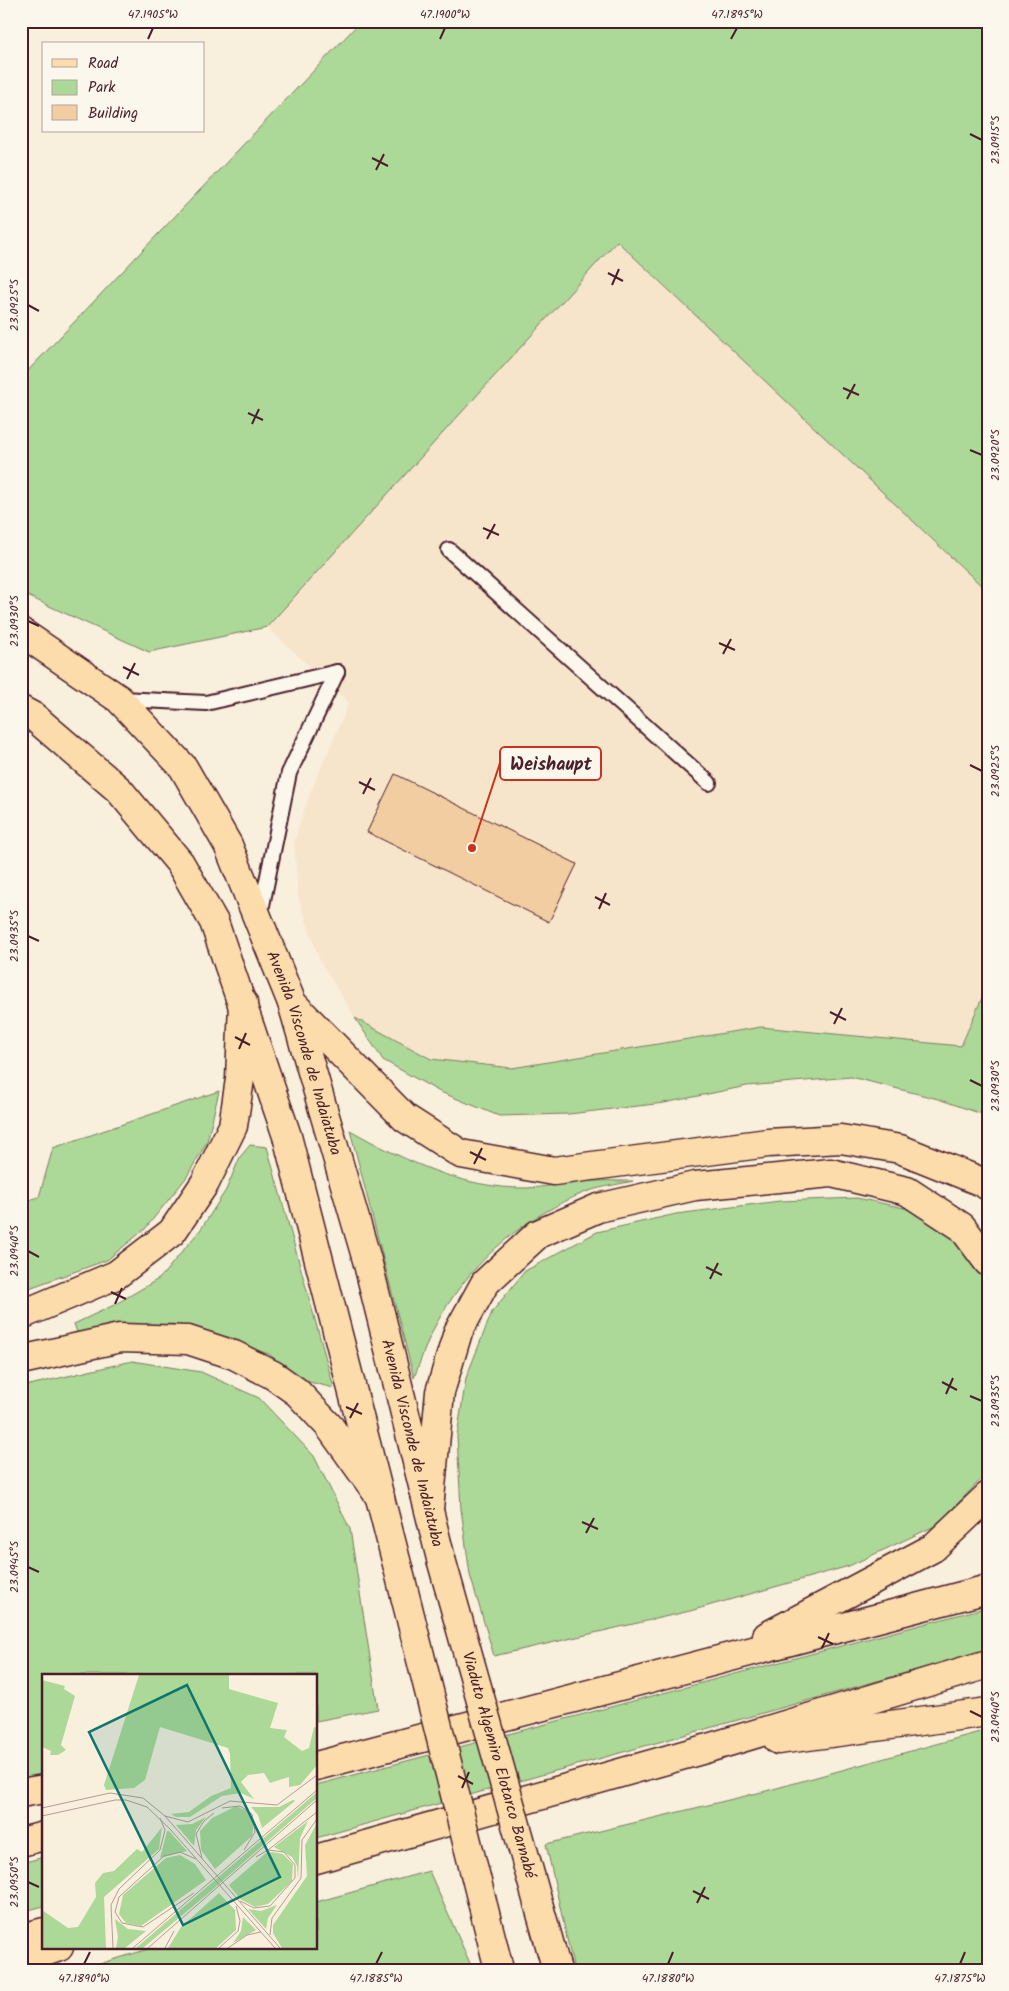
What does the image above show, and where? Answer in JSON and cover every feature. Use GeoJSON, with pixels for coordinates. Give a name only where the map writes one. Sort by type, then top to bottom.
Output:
{"type":"FeatureCollection","features":[{"type":"Feature","properties":{"kind":"main road","name":"Avenida Visconde de Indaiatuba"},"geometry":{"type":"LineString","coordinates":[[21,632],[119,699],[183,767],[228,845],[292,1003],[367,1260],[441,1559]]}},
{"type":"Feature","properties":{"kind":"main road"},"geometry":{"type":"LineString","coordinates":[[21,710],[34,717],[119,790],[180,863],[214,922],[287,1136],[500,1969]]}},
{"type":"Feature","properties":{"kind":"main road"},"geometry":{"type":"LineString","coordinates":[[292,1003],[405,1118],[461,1154],[554,1171],[768,1143],[841,1139],[900,1149],[988,1186]]}},
{"type":"Feature","properties":{"kind":"main road"},"geometry":{"type":"LineString","coordinates":[[21,1315],[116,1275],[172,1232],[204,1182],[233,1126],[240,1079],[243,1004]]}},
{"type":"Feature","properties":{"kind":"main road"},"geometry":{"type":"LineString","coordinates":[[429,1509],[440,1392],[458,1332],[485,1283],[538,1234],[598,1208],[695,1186],[831,1173],[908,1191],[962,1227],[988,1262]]}},
{"type":"Feature","properties":{"kind":"main road"},"geometry":{"type":"LineString","coordinates":[[21,1360],[120,1338],[188,1340],[234,1355],[273,1375],[297,1392],[330,1426],[380,1497]]}},
{"type":"Feature","properties":{"kind":"main road"},"geometry":{"type":"LineString","coordinates":[[726,1658],[933,1548],[988,1496]]}},
{"type":"Feature","properties":{"kind":"main road","name":"Viaduto Algemiro Elotarco Barnabé"},"geometry":{"type":"LineString","coordinates":[[441,1559],[554,1959]]}},
{"type":"Feature","properties":{"kind":"main road"},"geometry":{"type":"LineString","coordinates":[[318,1765],[988,1589]]}},
{"type":"Feature","properties":{"kind":"main road"},"geometry":{"type":"LineString","coordinates":[[318,1858],[705,1749],[988,1664]]}},
{"type":"Feature","properties":{"kind":"main road"},"geometry":{"type":"LineString","coordinates":[[705,1749],[988,1712]]}},
{"type":"Feature","properties":{"kind":"main road"},"geometry":{"type":"LineString","coordinates":[[21,1793],[42,1789]]}},
{"type":"Feature","properties":{"kind":"main road"},"geometry":{"type":"LineString","coordinates":[[21,1842],[42,1837]]}},
{"type":"Feature","properties":{"kind":"main road"},"geometry":{"type":"LineString","coordinates":[[21,1938],[42,1933]]}},
{"type":"Feature","properties":{"kind":"main road"},"geometry":{"type":"LineString","coordinates":[[21,1960],[57,1948]]}},
{"type":"Feature","properties":{"kind":"lane"},"geometry":{"type":"LineString","coordinates":[[449,550],[709,783]]}},
{"type":"Feature","properties":{"kind":"lane"},"geometry":{"type":"LineString","coordinates":[[119,699],[206,703],[337,672],[289,773],[259,920]]}},
{"type":"Feature","properties":{"kind":"shaded area"},"geometry":{"type":"Polygon","coordinates":[[[617,240],[988,592],[988,984],[961,1046],[761,1027],[512,1068],[431,1059],[355,1018],[320,961],[298,897],[294,840],[310,793],[349,703],[267,627],[617,240]]]}},
{"type":"Feature","properties":{"kind":"green space"},"geometry":{"type":"Polygon","coordinates":[[[361,21],[988,21],[988,592],[617,241],[267,627],[149,652],[21,593],[21,378],[361,21]]]}},
{"type":"Feature","properties":{"kind":"green space"},"geometry":{"type":"Polygon","coordinates":[[[988,984],[988,1116],[938,1099],[851,1077],[747,1086],[664,1103],[569,1114],[499,1116],[438,1091],[383,1060],[355,1018],[431,1059],[512,1068],[761,1027],[961,1046],[988,984]]]}},
{"type":"Feature","properties":{"kind":"green space"},"geometry":{"type":"Polygon","coordinates":[[[219,1091],[207,1142],[186,1178],[145,1229],[107,1260],[21,1291],[21,1202],[39,1197],[53,1148],[219,1091]]]}},
{"type":"Feature","properties":{"kind":"green space"},"geometry":{"type":"Polygon","coordinates":[[[350,1130],[412,1162],[434,1171],[479,1184],[526,1188],[587,1181],[633,1181],[587,1192],[557,1205],[515,1232],[496,1248],[478,1266],[447,1306],[431,1334],[414,1378],[350,1130]]]}},
{"type":"Feature","properties":{"kind":"green space"},"geometry":{"type":"Polygon","coordinates":[[[250,1145],[267,1147],[334,1388],[301,1380],[269,1354],[173,1324],[136,1326],[78,1335],[74,1324],[114,1305],[160,1278],[201,1229],[226,1190],[240,1157],[250,1145]]]}},
{"type":"Feature","properties":{"kind":"green space"},"geometry":{"type":"Polygon","coordinates":[[[857,1198],[928,1213],[973,1255],[988,1283],[988,1472],[937,1525],[849,1566],[690,1611],[494,1656],[470,1575],[461,1509],[457,1436],[466,1378],[492,1312],[525,1271],[597,1232],[676,1214],[780,1201],[857,1198]]]}},
{"type":"Feature","properties":{"kind":"green space"},"geometry":{"type":"Polygon","coordinates":[[[132,1361],[201,1372],[259,1398],[314,1456],[350,1529],[378,1709],[318,1721],[318,1674],[42,1674],[42,1775],[21,1780],[21,1387],[132,1361]]]}},
{"type":"Feature","properties":{"kind":"green space"},"geometry":{"type":"Polygon","coordinates":[[[988,1607],[988,1650],[318,1837],[318,1784],[988,1607]]]}},
{"type":"Feature","properties":{"kind":"green space"},"geometry":{"type":"Polygon","coordinates":[[[983,1731],[988,1733],[988,1970],[574,1970],[546,1844],[766,1791],[983,1731]]]}},
{"type":"Feature","properties":{"kind":"green space"},"geometry":{"type":"Polygon","coordinates":[[[42,1858],[42,1907],[21,1912],[21,1863],[42,1858]]]}},
{"type":"Feature","properties":{"kind":"green space"},"geometry":{"type":"Polygon","coordinates":[[[429,1871],[473,1970],[80,1970],[152,1948],[318,1948],[318,1901],[429,1871]]]}},
{"type":"Feature","properties":{"kind":"building"},"geometry":{"type":"Polygon","coordinates":[[[395,774],[577,864],[549,922],[367,832],[395,774]]]}},
{"type":"Feature","properties":{"kind":"place","name":"Weishaupt"},"geometry":{"type":"Point","coordinates":[472,848]}}]}
